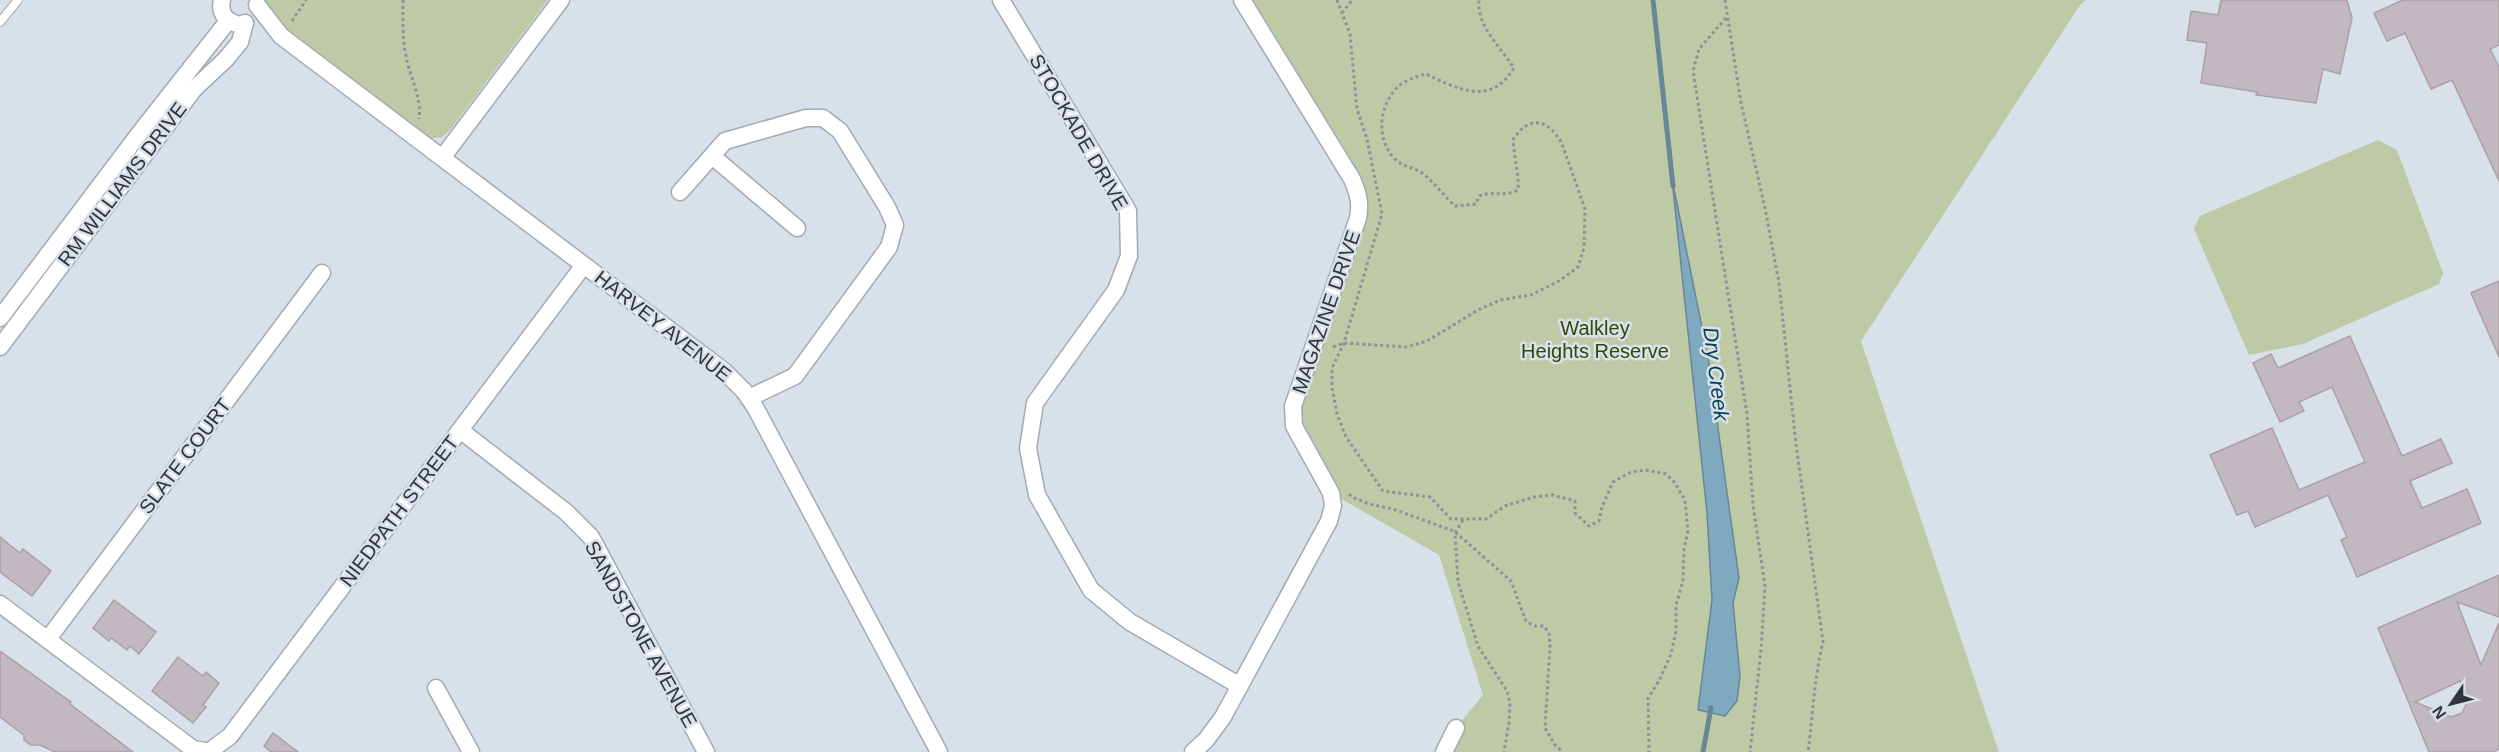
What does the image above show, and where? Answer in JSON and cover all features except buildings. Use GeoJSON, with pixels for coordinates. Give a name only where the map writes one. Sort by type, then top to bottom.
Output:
{"type":"FeatureCollection","features":[{"type":"Feature","properties":{"kind":"street"},"geometry":{"type":"LineString","coordinates":[[222,0],[221,8],[240,22],[255,16],[257,3]]}},
{"type":"Feature","properties":{"kind":"street"},"geometry":{"type":"LineString","coordinates":[[442,158],[561,0]]}},
{"type":"Feature","properties":{"kind":"street","name":"STOCKADE DRIVE"},"geometry":{"type":"LineString","coordinates":[[1001,0],[1128,211],[1129,256],[1116,290],[1035,403],[1028,448],[1037,495],[1091,590],[1130,622],[1240,686]]}},
{"type":"Feature","properties":{"kind":"street","name":"MAGAZINE DRIVE"},"geometry":{"type":"LineString","coordinates":[[1193,752],[1217,728],[1332,513],[1331,493],[1294,426],[1293,406],[1358,218],[1360,204],[1352,179],[1242,0]]}},
{"type":"Feature","properties":{"kind":"street","name":"HARVEY AVENUE"},"geometry":{"type":"LineString","coordinates":[[257,3],[281,36],[724,370],[749,398],[939,752]]}},
{"type":"Feature","properties":{"kind":"street","name":"HARVEY AVENUE"},"geometry":{"type":"LineString","coordinates":[[240,22],[281,36]]}},
{"type":"Feature","properties":{"kind":"street","name":"RM WILLIAMS DRIVE"},"geometry":{"type":"LineString","coordinates":[[0,318],[142,130],[240,22]]}},
{"type":"Feature","properties":{"kind":"street","name":"RM WILLIAMS DRIVE"},"geometry":{"type":"LineString","coordinates":[[0,347],[194,89],[240,42],[240,22]]}},
{"type":"Feature","properties":{"kind":"street"},"geometry":{"type":"LineString","coordinates":[[680,192],[726,141],[806,118],[823,118],[840,131],[887,207],[895,225],[889,247],[795,376],[749,398]]}},
{"type":"Feature","properties":{"kind":"street"},"geometry":{"type":"LineString","coordinates":[[712,156],[797,228]]}},
{"type":"Feature","properties":{"kind":"street","name":"NIEDPATH STREET"},"geometry":{"type":"LineString","coordinates":[[210,751],[230,736],[584,265]]}},
{"type":"Feature","properties":{"kind":"street","name":"SLATE COURT"},"geometry":{"type":"LineString","coordinates":[[48,639],[322,273]]}},
{"type":"Feature","properties":{"kind":"street","name":"SANDSTONE AVENUE"},"geometry":{"type":"LineString","coordinates":[[460,430],[566,512],[591,537],[706,752]]}},
{"type":"Feature","properties":{"kind":"street"},"geometry":{"type":"LineString","coordinates":[[0,604],[193,749],[210,751]]}},
{"type":"Feature","properties":{"kind":"street"},"geometry":{"type":"LineString","coordinates":[[435,688],[471,752]]}},
{"type":"Feature","properties":{"kind":"street"},"geometry":{"type":"LineString","coordinates":[[1444,752],[1456,728]]}},
{"type":"Feature","properties":{"kind":"lane"},"geometry":{"type":"LineString","coordinates":[[0,22],[18,0]]}},
{"type":"Feature","properties":{"kind":"path"},"geometry":{"type":"LineString","coordinates":[[281,36],[306,0]]}},
{"type":"Feature","properties":{"kind":"path"},"geometry":{"type":"LineString","coordinates":[[403,0],[406,58],[421,106],[416,139]]}},
{"type":"Feature","properties":{"kind":"path"},"geometry":{"type":"LineString","coordinates":[[1337,0],[1342,13],[1352,0]]}},
{"type":"Feature","properties":{"kind":"path"},"geometry":{"type":"LineString","coordinates":[[1326,351],[1338,344],[1406,347],[1427,341],[1478,310],[1500,300],[1531,295],[1559,281],[1578,267],[1584,248],[1585,209],[1562,144],[1557,134],[1547,125],[1536,122],[1525,126],[1513,140],[1518,166],[1518,190],[1509,195],[1488,192],[1479,196],[1476,204],[1466,206],[1455,206],[1421,172],[1397,161],[1387,148],[1380,131],[1383,113],[1390,97],[1400,85],[1416,77],[1426,74],[1472,93],[1490,89],[1505,82],[1514,68],[1491,39],[1478,12],[1479,0]]}},
{"type":"Feature","properties":{"kind":"path"},"geometry":{"type":"LineString","coordinates":[[1725,0],[1741,103],[1766,208],[1779,283],[1796,444],[1823,642],[1816,669],[1816,694],[1808,752]]}},
{"type":"Feature","properties":{"kind":"path"},"geometry":{"type":"LineString","coordinates":[[1727,16],[1700,49],[1693,71],[1747,414],[1753,505],[1764,586],[1761,650],[1750,752]]}},
{"type":"Feature","properties":{"kind":"path"},"geometry":{"type":"LineString","coordinates":[[1337,414],[1346,437],[1383,491],[1430,497],[1451,519],[1486,519],[1505,506],[1534,497],[1552,495],[1575,501],[1575,513],[1589,526],[1599,521],[1602,507],[1613,482],[1631,472],[1646,470],[1666,474],[1675,483],[1685,500],[1688,531],[1684,549],[1683,580],[1676,605],[1676,631],[1671,654],[1659,681],[1648,698],[1649,752]]}},
{"type":"Feature","properties":{"kind":"path"},"geometry":{"type":"LineString","coordinates":[[1347,490],[1352,497],[1369,504],[1393,509],[1455,533],[1511,581],[1526,621],[1534,626],[1543,626],[1549,632],[1545,728],[1555,745],[1563,752]]}},
{"type":"Feature","properties":{"kind":"path"},"geometry":{"type":"LineString","coordinates":[[1463,520],[1455,533],[1458,582],[1478,646],[1507,691],[1510,703],[1504,752]]}},
{"type":"Feature","properties":{"kind":"green space"},"geometry":{"type":"Polygon","coordinates":[[[262,0],[548,0],[450,130],[442,137],[424,139],[284,33],[262,0]]]}},
{"type":"Feature","properties":{"kind":"green space","name":"Walkley Heights Reserve"},"geometry":{"type":"Polygon","coordinates":[[[1242,0],[2086,0],[2080,5],[1861,341],[1999,752],[1444,752],[1456,728],[1483,695],[1439,555],[1331,493],[1292,415],[1360,204],[1242,0]]]}},
{"type":"Feature","properties":{"kind":"green space"},"geometry":{"type":"Polygon","coordinates":[[[2378,140],[2397,150],[2443,273],[2439,284],[2303,344],[2249,355],[2194,229],[2200,216],[2378,140]]]}},
{"type":"Feature","properties":{"kind":"water"},"geometry":{"type":"Polygon","coordinates":[[[1672,179],[1708,357],[1739,578],[1733,603],[1740,676],[1737,701],[1725,716],[1698,710],[1712,600],[1707,513],[1672,179]]]}},
{"type":"Feature","properties":{"kind":"waterway","name":"Dry Creek"},"geometry":{"type":"LineString","coordinates":[[1653,0],[1673,186]]}},
{"type":"Feature","properties":{"kind":"waterway","name":"Dry Creek"},"geometry":{"type":"LineString","coordinates":[[1703,752],[1711,708]]}}]}
